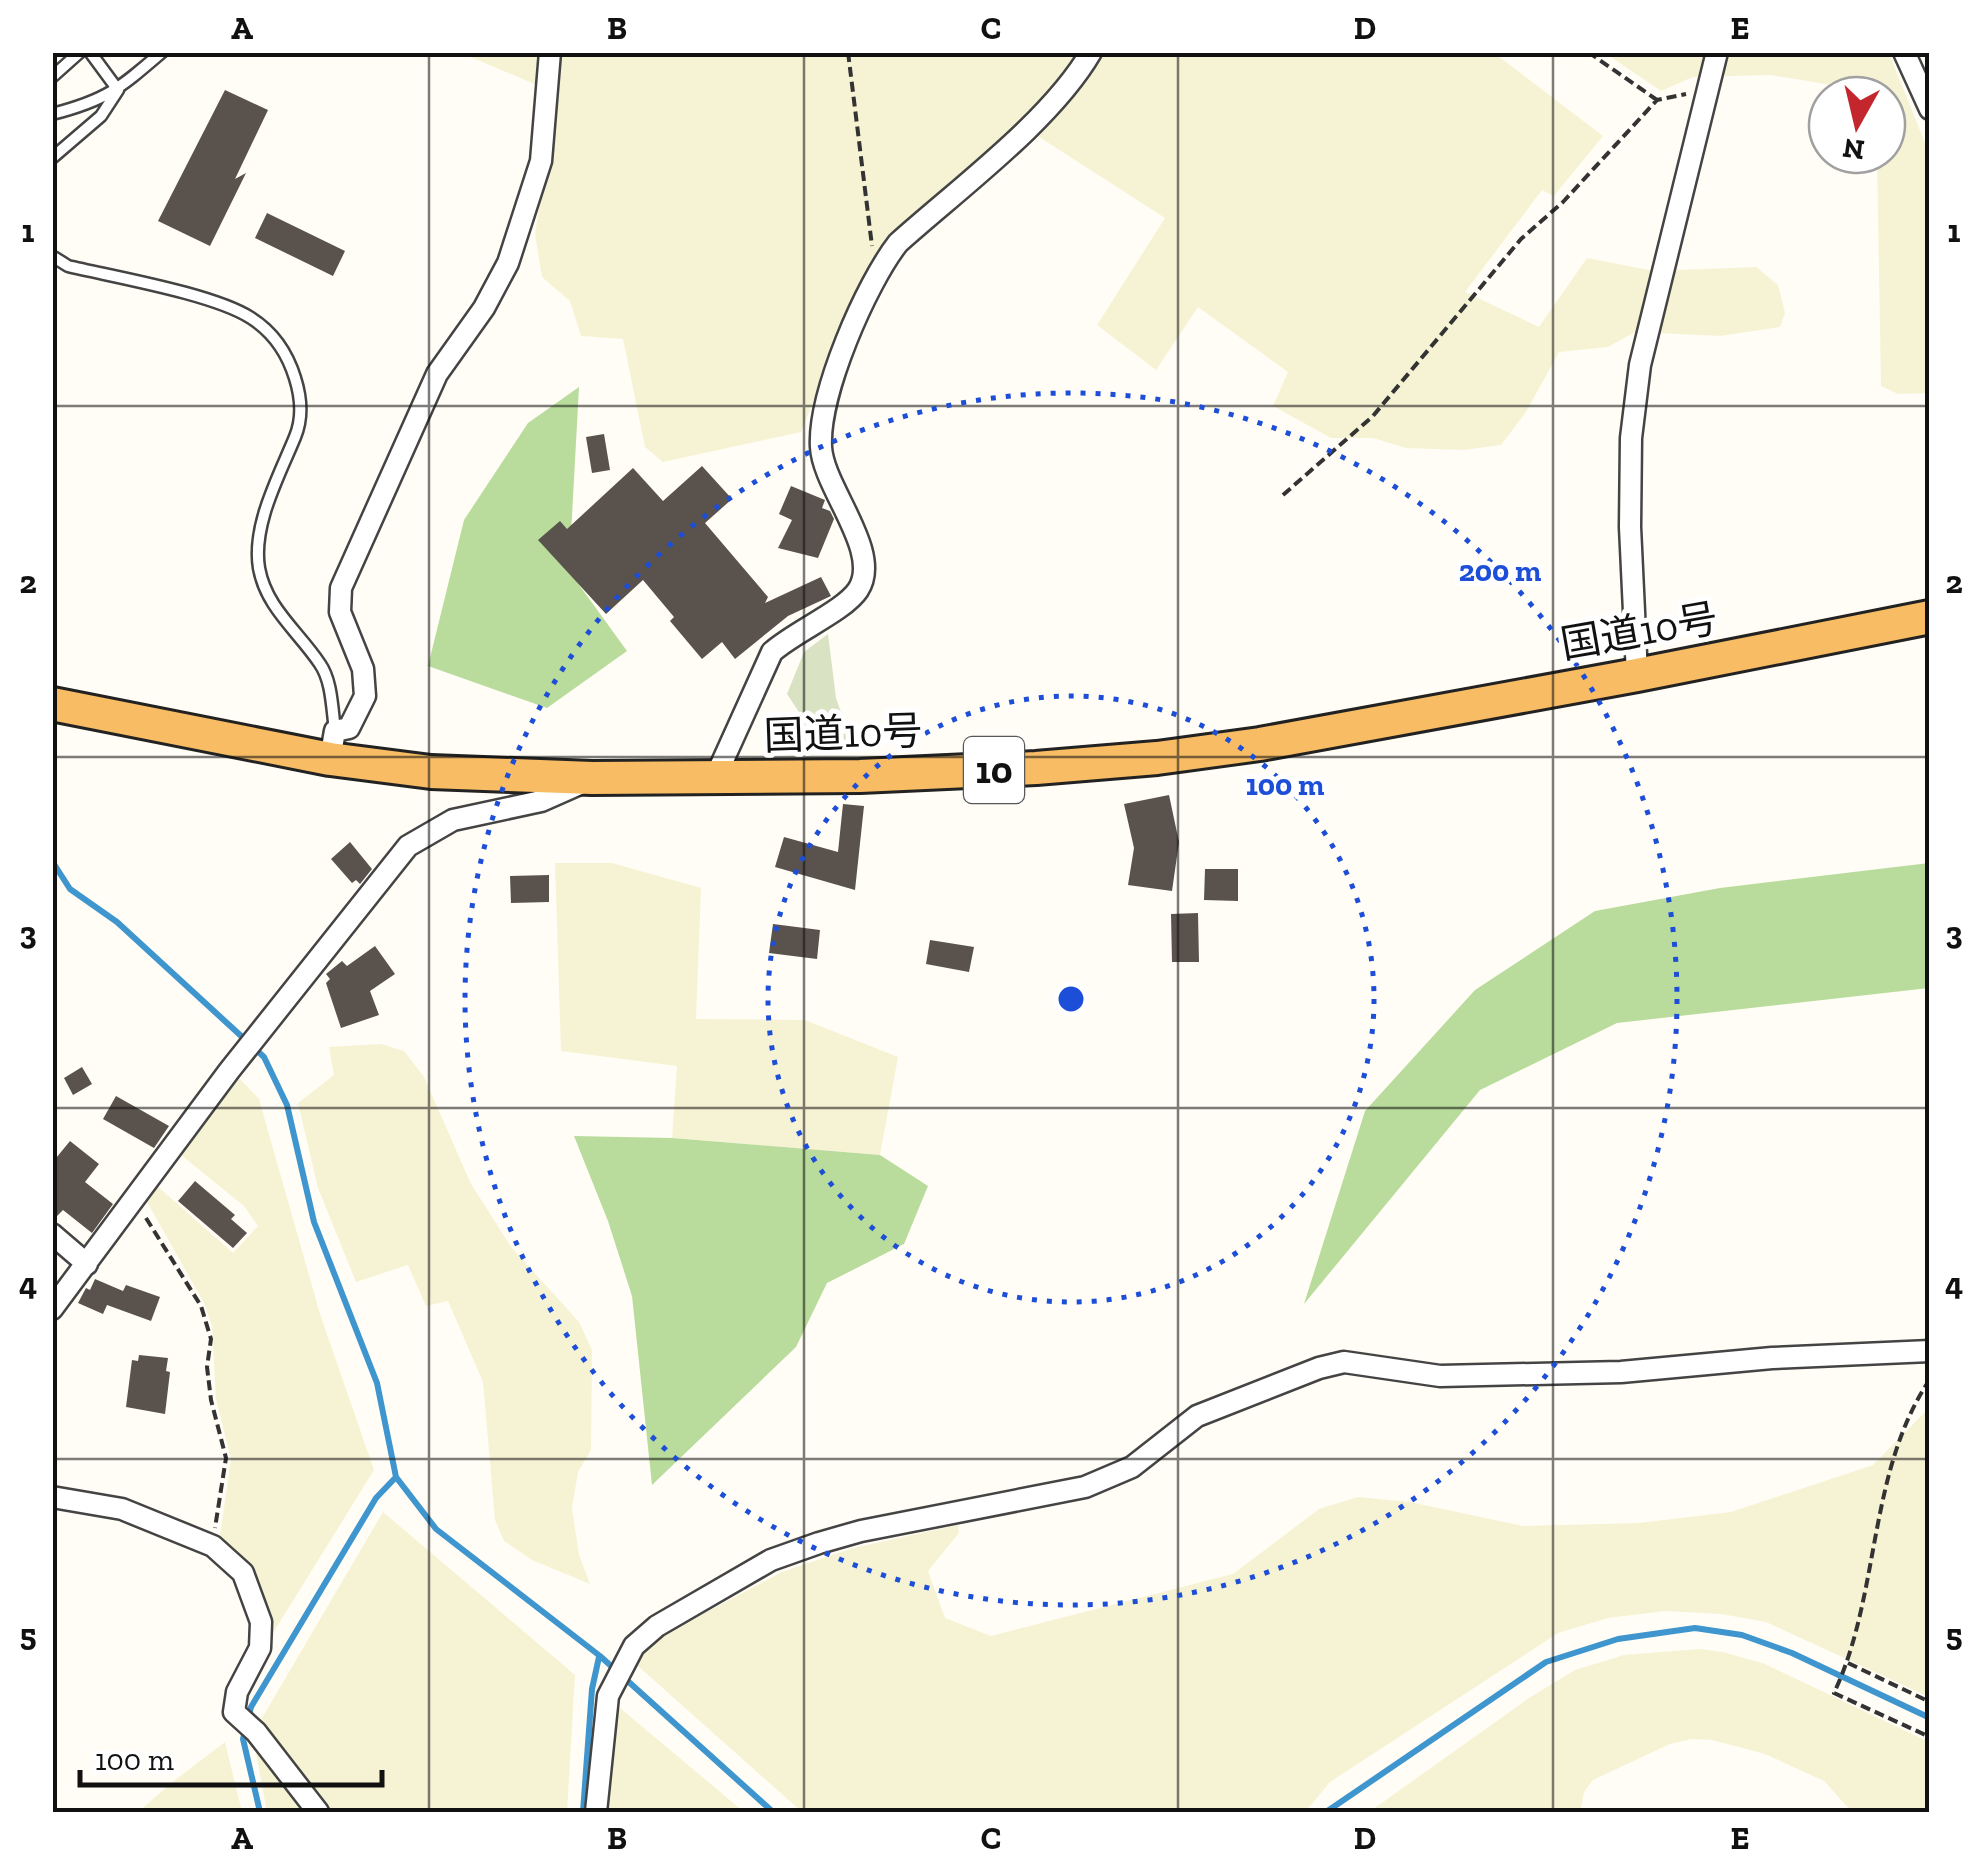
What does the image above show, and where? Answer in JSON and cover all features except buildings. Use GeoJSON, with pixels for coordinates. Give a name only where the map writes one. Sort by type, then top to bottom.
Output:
{"type":"FeatureCollection","features":[{"type":"Feature","properties":{"kind":"highway","name":"国道10号"},"geometry":{"type":"LineString","coordinates":[[52,704],[332,745],[484,776],[715,778],[919,774],[1158,758],[1260,744],[1637,676],[1930,617]]}},
{"type":"Feature","properties":{"kind":"street"},"geometry":{"type":"LineString","coordinates":[[332,745],[348,728],[365,696],[363,669],[340,612],[342,588],[437,374],[484,308],[508,263],[541,162],[550,52]]}},
{"type":"Feature","properties":{"kind":"street"},"geometry":{"type":"LineString","coordinates":[[715,778],[772,652],[860,588],[863,571],[859,541],[824,467],[821,446],[825,406],[879,267],[898,243],[1044,113],[1076,78],[1091,52]]}},
{"type":"Feature","properties":{"kind":"street"},"geometry":{"type":"LineString","coordinates":[[1637,676],[1630,527],[1638,383],[1716,52]]}},
{"type":"Feature","properties":{"kind":"street"},"geometry":{"type":"LineString","coordinates":[[1904,52],[1930,109]]}},
{"type":"Feature","properties":{"kind":"street"},"geometry":{"type":"LineString","coordinates":[[52,1309],[136,1201],[228,1072],[408,846],[453,820],[541,801],[592,778]]}},
{"type":"Feature","properties":{"kind":"street"},"geometry":{"type":"LineString","coordinates":[[52,1234],[87,1264]]}},
{"type":"Feature","properties":{"kind":"street"},"geometry":{"type":"LineString","coordinates":[[596,1812],[608,1696],[634,1646],[657,1626],[771,1560],[861,1531],[1085,1487],[1132,1468],[1197,1416],[1318,1368],[1344,1362],[1440,1376],[1621,1372],[1772,1358],[1930,1351]]}},
{"type":"Feature","properties":{"kind":"street"},"geometry":{"type":"LineString","coordinates":[[52,1497],[122,1510],[213,1546],[243,1573],[261,1622],[260,1648],[238,1692],[234,1712],[256,1732],[318,1812]]}},
{"type":"Feature","properties":{"kind":"lane"},"geometry":{"type":"LineString","coordinates":[[53,77],[80,52]]}},
{"type":"Feature","properties":{"kind":"lane"},"geometry":{"type":"LineString","coordinates":[[52,114],[91,104],[118,90],[162,52]]}},
{"type":"Feature","properties":{"kind":"lane"},"geometry":{"type":"LineString","coordinates":[[91,53],[118,90]]}},
{"type":"Feature","properties":{"kind":"lane"},"geometry":{"type":"LineString","coordinates":[[52,158],[101,116],[118,90]]}},
{"type":"Feature","properties":{"kind":"lane"},"geometry":{"type":"LineString","coordinates":[[52,256],[68,266],[206,300],[249,316],[276,339],[291,364],[300,392],[298,432],[263,520],[259,566],[268,596],[322,666],[332,745]]}},
{"type":"Feature","properties":{"kind":"path"},"geometry":{"type":"LineString","coordinates":[[848,52],[870,238],[879,267]]}},
{"type":"Feature","properties":{"kind":"path"},"geometry":{"type":"LineString","coordinates":[[1588,52],[1657,100]]}},
{"type":"Feature","properties":{"kind":"path"},"geometry":{"type":"LineString","coordinates":[[1284,495],[1373,416],[1521,240],[1563,202],[1657,100],[1705,90]]}},
{"type":"Feature","properties":{"kind":"path"},"geometry":{"type":"LineString","coordinates":[[136,1201],[200,1306],[211,1339],[207,1367],[211,1400],[226,1458],[213,1546]]}},
{"type":"Feature","properties":{"kind":"path"},"geometry":{"type":"LineString","coordinates":[[1930,1379],[1903,1427],[1848,1663],[1834,1693],[1930,1737]]}},
{"type":"Feature","properties":{"kind":"path"},"geometry":{"type":"LineString","coordinates":[[1848,1663],[1930,1702]]}},
{"type":"Feature","properties":{"kind":"shaded area"},"geometry":{"type":"Polygon","coordinates":[[[461,53],[1494,53],[1603,136],[1554,196],[1542,190],[1465,292],[1539,327],[1587,258],[1654,271],[1756,267],[1778,285],[1785,313],[1780,327],[1720,336],[1635,332],[1608,347],[1559,352],[1526,412],[1501,445],[1464,450],[1406,448],[1373,438],[1331,438],[1273,406],[1288,372],[1198,307],[1156,370],[1097,325],[1165,218],[1019,124],[887,237],[863,278],[801,432],[663,462],[645,447],[623,339],[581,336],[570,301],[542,277],[535,234],[558,94],[461,53]]]}},
{"type":"Feature","properties":{"kind":"shaded area"},"geometry":{"type":"Polygon","coordinates":[[[1605,53],[1889,53],[1898,75],[1807,75],[1807,81],[1771,75],[1693,77],[1661,91],[1605,53]]]}},
{"type":"Feature","properties":{"kind":"shaded area"},"geometry":{"type":"Polygon","coordinates":[[[1907,98],[1929,153],[1929,393],[1898,394],[1881,386],[1877,175],[1907,175],[1907,98]]]}},
{"type":"Feature","properties":{"kind":"shaded area"},"geometry":{"type":"Polygon","coordinates":[[[555,863],[612,863],[701,888],[696,1019],[805,1020],[898,1057],[880,1155],[672,1138],[677,1066],[561,1051],[555,863]]]}},
{"type":"Feature","properties":{"kind":"shaded area"},"geometry":{"type":"Polygon","coordinates":[[[381,1044],[404,1051],[424,1077],[471,1184],[512,1248],[579,1322],[592,1350],[591,1450],[578,1472],[572,1508],[579,1555],[590,1584],[532,1560],[504,1541],[495,1520],[483,1382],[448,1301],[426,1306],[408,1265],[356,1282],[318,1188],[298,1103],[334,1075],[329,1047],[381,1044]]]}},
{"type":"Feature","properties":{"kind":"shaded area"},"geometry":{"type":"Polygon","coordinates":[[[238,1077],[259,1099],[320,1314],[374,1470],[273,1633],[266,1610],[220,1536],[231,1459],[216,1399],[212,1326],[204,1303],[146,1200],[156,1185],[233,1253],[258,1226],[244,1206],[181,1155],[238,1077]]]}},
{"type":"Feature","properties":{"kind":"shaded area"},"geometry":{"type":"Polygon","coordinates":[[[1929,1408],[1929,1697],[1766,1622],[1721,1614],[1665,1611],[1608,1618],[1558,1633],[1330,1782],[1305,1812],[802,1812],[638,1666],[640,1652],[658,1638],[782,1572],[853,1548],[958,1525],[959,1533],[928,1571],[945,1618],[991,1636],[1233,1574],[1319,1509],[1358,1497],[1410,1502],[1523,1526],[1639,1523],[1731,1512],[1873,1465],[1929,1408]]]}},
{"type":"Feature","properties":{"kind":"shaded area"},"geometry":{"type":"Polygon","coordinates":[[[383,1512],[575,1675],[567,1812],[267,1812],[255,1748],[262,1718],[383,1512]]]}},
{"type":"Feature","properties":{"kind":"shaded area"},"geometry":{"type":"Polygon","coordinates":[[[1700,1649],[1765,1664],[1929,1742],[1929,1812],[1852,1812],[1824,1781],[1765,1754],[1712,1740],[1691,1739],[1670,1744],[1593,1780],[1584,1792],[1580,1812],[1369,1812],[1529,1698],[1575,1670],[1624,1655],[1700,1649]]]}},
{"type":"Feature","properties":{"kind":"shaded area"},"geometry":{"type":"Polygon","coordinates":[[[610,1707],[620,1708],[744,1812],[603,1812],[610,1707]]]}},
{"type":"Feature","properties":{"kind":"shaded area"},"geometry":{"type":"Polygon","coordinates":[[[225,1742],[242,1812],[138,1812],[175,1780],[225,1742]]]}},
{"type":"Feature","properties":{"kind":"green space"},"geometry":{"type":"Polygon","coordinates":[[[579,387],[569,571],[627,651],[547,708],[428,666],[464,520],[528,423],[579,387]]]}},
{"type":"Feature","properties":{"kind":"green space"},"geometry":{"type":"Polygon","coordinates":[[[828,634],[836,698],[852,745],[820,744],[787,694],[804,652],[828,634]]]}},
{"type":"Feature","properties":{"kind":"green space"},"geometry":{"type":"Polygon","coordinates":[[[1929,863],[1929,988],[1617,1023],[1480,1090],[1304,1304],[1365,1111],[1475,990],[1595,911],[1720,888],[1929,863]]]}},
{"type":"Feature","properties":{"kind":"green space"},"geometry":{"type":"Polygon","coordinates":[[[574,1136],[672,1138],[880,1155],[928,1186],[904,1244],[827,1283],[796,1347],[652,1485],[632,1296],[574,1136]]]}},
{"type":"Feature","properties":{"kind":"waterway"},"geometry":{"type":"LineString","coordinates":[[52,861],[70,889],[117,922],[264,1057],[287,1105],[314,1222],[377,1383],[396,1477],[436,1529],[600,1656],[773,1812]]}},
{"type":"Feature","properties":{"kind":"waterway"},"geometry":{"type":"LineString","coordinates":[[248,1719],[251,1707],[376,1498],[396,1477]]}},
{"type":"Feature","properties":{"kind":"waterway"},"geometry":{"type":"LineString","coordinates":[[1326,1812],[1546,1662],[1618,1639],[1695,1628],[1742,1635],[1792,1653],[1930,1718]]}},
{"type":"Feature","properties":{"kind":"waterway"},"geometry":{"type":"LineString","coordinates":[[583,1812],[592,1689],[599,1657]]}},
{"type":"Feature","properties":{"kind":"waterway"},"geometry":{"type":"LineString","coordinates":[[245,1731],[243,1739],[260,1812]]}}]}
